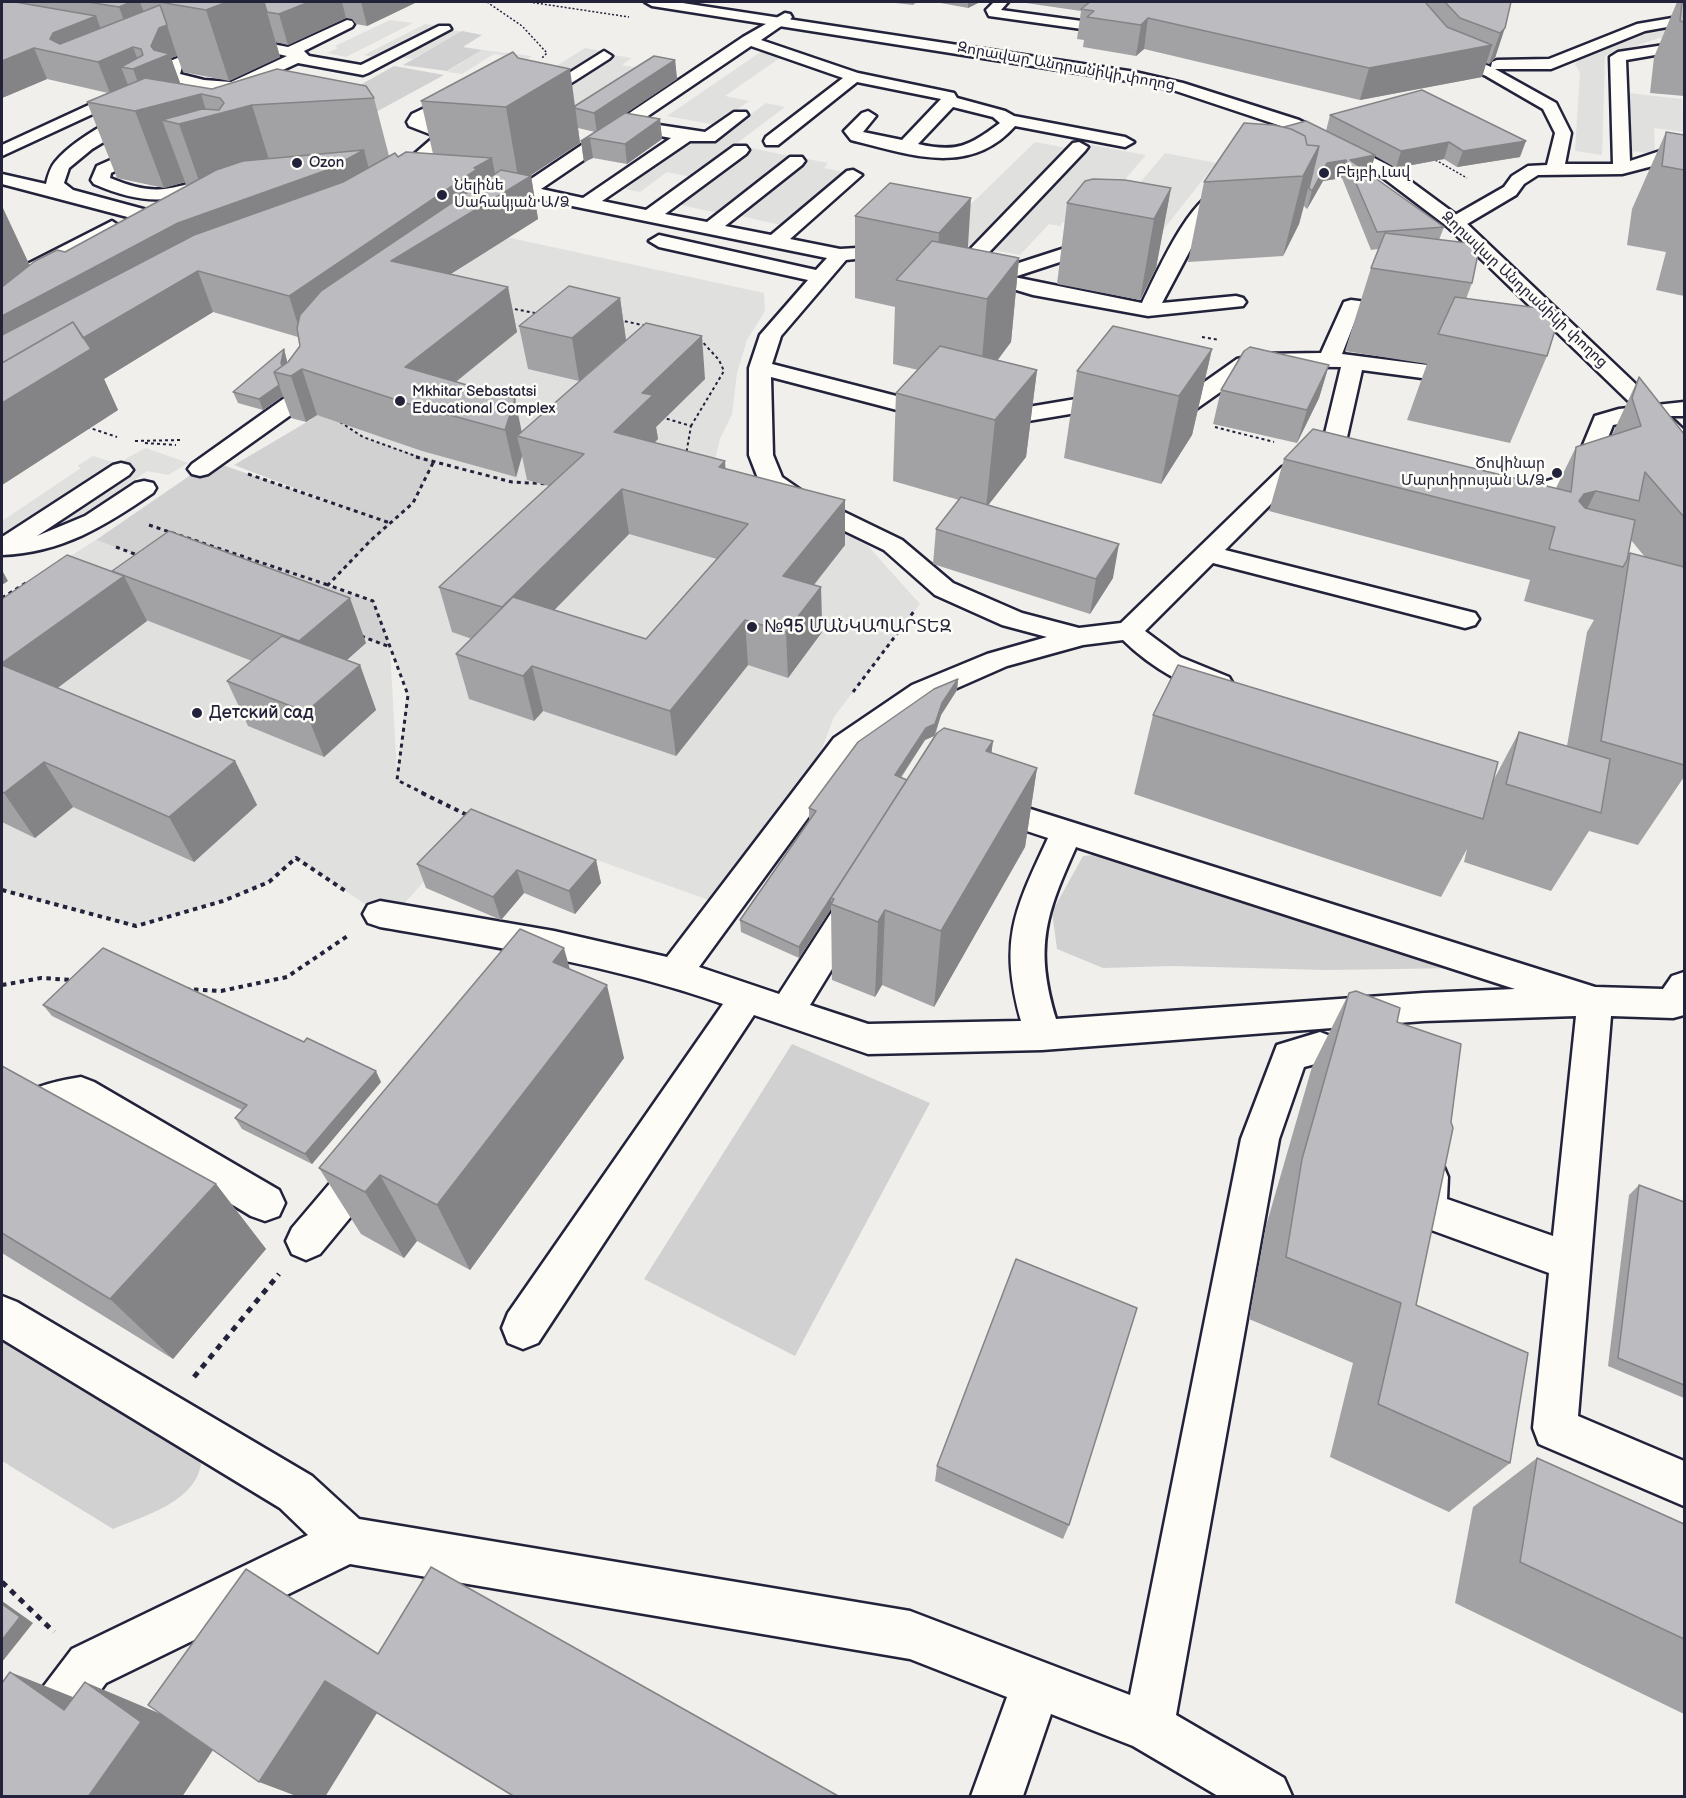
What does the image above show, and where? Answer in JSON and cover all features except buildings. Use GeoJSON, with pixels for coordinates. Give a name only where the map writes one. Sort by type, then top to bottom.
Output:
{"type":"FeatureCollection","features":[{"type":"Feature","properties":{"kind":"main road","name":"Զորավար Անդրանիկի փողոց"},"geometry":{"type":"LineString","coordinates":[[652,2],[782,19]]}},
{"type":"Feature","properties":{"kind":"main road","name":"Զորավար Անդրանիկի փողոց"},"geometry":{"type":"LineString","coordinates":[[682,2],[1050,62],[1177,86],[1282,120],[1315,134],[1384,170],[1459,221],[1673,415],[1684,442]]}},
{"type":"Feature","properties":{"kind":"main road"},"geometry":{"type":"LineString","coordinates":[[1001,2],[993,10],[994,13],[1089,26],[1099,24],[1122,2]]}},
{"type":"Feature","properties":{"kind":"main road"},"geometry":{"type":"LineString","coordinates":[[502,207],[524,201],[599,140],[782,19]]}},
{"type":"Feature","properties":{"kind":"main road"},"geometry":{"type":"LineString","coordinates":[[1497,65],[1551,64],[1576,56],[1642,27],[1684,20]]}},
{"type":"Feature","properties":{"kind":"main road"},"geometry":{"type":"LineString","coordinates":[[232,88],[347,24]]}},
{"type":"Feature","properties":{"kind":"main road"},"geometry":{"type":"LineString","coordinates":[[398,35],[419,24]]}},
{"type":"Feature","properties":{"kind":"main road"},"geometry":{"type":"LineString","coordinates":[[276,97],[203,85],[172,76],[175,64],[225,43],[246,44],[355,70],[372,67],[444,29]]}},
{"type":"Feature","properties":{"kind":"main road"},"geometry":{"type":"LineString","coordinates":[[1431,37],[1444,52],[1491,73],[1551,106],[1563,133],[1556,168]]}},
{"type":"Feature","properties":{"kind":"main road"},"geometry":{"type":"LineString","coordinates":[[748,40],[854,77],[948,96],[950,101],[999,114],[1009,120],[1125,142]]}},
{"type":"Feature","properties":{"kind":"main road"},"geometry":{"type":"LineString","coordinates":[[1622,169],[1618,57],[1684,46]]}},
{"type":"Feature","properties":{"kind":"main road"},"geometry":{"type":"LineString","coordinates":[[335,66],[356,56]]}},
{"type":"Feature","properties":{"kind":"main road"},"geometry":{"type":"LineString","coordinates":[[528,108],[604,56]]}},
{"type":"Feature","properties":{"kind":"main road"},"geometry":{"type":"LineString","coordinates":[[772,141],[854,77]]}},
{"type":"Feature","properties":{"kind":"main road"},"geometry":{"type":"LineString","coordinates":[[404,181],[418,160],[446,135],[419,126],[415,122],[418,118],[461,95],[477,93],[493,96],[513,82]]}},
{"type":"Feature","properties":{"kind":"main road"},"geometry":{"type":"LineString","coordinates":[[2,151],[144,85]]}},
{"type":"Feature","properties":{"kind":"main road"},"geometry":{"type":"LineString","coordinates":[[67,194],[55,184],[61,166],[73,154],[110,129],[203,85]]}},
{"type":"Feature","properties":{"kind":"main road"},"geometry":{"type":"LineString","coordinates":[[909,147],[909,142],[950,101]]}},
{"type":"Feature","properties":{"kind":"main road"},"geometry":{"type":"LineString","coordinates":[[139,115],[162,120]]}},
{"type":"Feature","properties":{"kind":"main road"},"geometry":{"type":"LineString","coordinates":[[623,124],[686,136],[709,137],[740,115]]}},
{"type":"Feature","properties":{"kind":"main road"},"geometry":{"type":"LineString","coordinates":[[868,116],[852,131],[857,136],[946,154],[971,152],[1008,125],[1009,120]]}},
{"type":"Feature","properties":{"kind":"main road"},"geometry":{"type":"LineString","coordinates":[[577,135],[599,140]]}},
{"type":"Feature","properties":{"kind":"main road"},"geometry":{"type":"LineString","coordinates":[[586,204],[686,136]]}},
{"type":"Feature","properties":{"kind":"main road"},"geometry":{"type":"LineString","coordinates":[[171,145],[160,142],[103,170],[100,180],[127,192],[157,198],[227,177]]}},
{"type":"Feature","properties":{"kind":"main road"},"geometry":{"type":"LineString","coordinates":[[963,268],[1079,147]]}},
{"type":"Feature","properties":{"kind":"main road"},"geometry":{"type":"LineString","coordinates":[[1459,221],[1510,191],[1518,180],[1534,170],[1622,169],[1666,157],[1684,148]]}},
{"type":"Feature","properties":{"kind":"main road"},"geometry":{"type":"LineString","coordinates":[[649,216],[741,150]]}},
{"type":"Feature","properties":{"kind":"main road"},"geometry":{"type":"LineString","coordinates":[[398,156],[418,160]]}},
{"type":"Feature","properties":{"kind":"main road"},"geometry":{"type":"LineString","coordinates":[[710,229],[796,160]]}},
{"type":"Feature","properties":{"kind":"main road"},"geometry":{"type":"LineString","coordinates":[[775,242],[853,175]]}},
{"type":"Feature","properties":{"kind":"main road"},"geometry":{"type":"LineString","coordinates":[[2,179],[177,224]]}},
{"type":"Feature","properties":{"kind":"main road"},"geometry":{"type":"LineString","coordinates":[[383,186],[404,181],[426,183]]}},
{"type":"Feature","properties":{"kind":"main road"},"geometry":{"type":"LineString","coordinates":[[469,186],[524,201],[586,204],[840,255],[873,253]]}},
{"type":"Feature","properties":{"kind":"main road"},"geometry":{"type":"LineString","coordinates":[[1148,310],[1173,260],[1216,194],[1239,192]]}},
{"type":"Feature","properties":{"kind":"main road"},"geometry":{"type":"LineString","coordinates":[[2,285],[137,214]]}},
{"type":"Feature","properties":{"kind":"main road"},"geometry":{"type":"LineString","coordinates":[[156,235],[194,215]]}},
{"type":"Feature","properties":{"kind":"main road"},"geometry":{"type":"LineString","coordinates":[[639,237],[821,277]]}},
{"type":"Feature","properties":{"kind":"main road"},"geometry":{"type":"LineString","coordinates":[[994,278],[1038,261],[1080,250],[1122,251]]}},
{"type":"Feature","properties":{"kind":"main road"},"geometry":{"type":"LineString","coordinates":[[840,255],[771,335],[760,368],[761,455],[771,481],[796,498],[893,545],[944,590],[1012,619],[1079,637]]}},
{"type":"Feature","properties":{"kind":"main road"},"geometry":{"type":"LineString","coordinates":[[1151,256],[1173,260]]}},
{"type":"Feature","properties":{"kind":"main road"},"geometry":{"type":"LineString","coordinates":[[941,264],[963,268],[1033,289],[1148,310],[1236,302]]}},
{"type":"Feature","properties":{"kind":"main road"},"geometry":{"type":"LineString","coordinates":[[1329,359],[1351,306],[1422,315]]}},
{"type":"Feature","properties":{"kind":"main road"},"geometry":{"type":"LineString","coordinates":[[213,459],[293,403],[302,391],[296,380],[298,359],[304,351]]}},
{"type":"Feature","properties":{"kind":"main road"},"geometry":{"type":"LineString","coordinates":[[760,368],[974,423],[1100,402],[1174,414],[1245,364],[1260,360],[1329,359],[1467,379],[1464,359]]}},
{"type":"Feature","properties":{"kind":"main road"},"geometry":{"type":"LineString","coordinates":[[675,973],[845,745],[922,692],[997,660],[1079,637],[1129,631],[1290,472],[1305,465],[1340,466],[1353,362]]}},
{"type":"Feature","properties":{"kind":"main road"},"geometry":{"type":"LineString","coordinates":[[1486,495],[1509,500],[1562,486],[1581,478],[1603,421],[1619,416],[1673,415]]}},
{"type":"Feature","properties":{"kind":"main road"},"geometry":{"type":"LineString","coordinates":[[2,546],[12,542],[121,470]]}},
{"type":"Feature","properties":{"kind":"main road"},"geometry":{"type":"LineString","coordinates":[[2,546],[31,547],[57,540],[96,521],[144,488]]}},
{"type":"Feature","properties":{"kind":"main road"},"geometry":{"type":"LineString","coordinates":[[1209,554],[1465,619]]}},
{"type":"Feature","properties":{"kind":"main road"},"geometry":{"type":"LineString","coordinates":[[1129,631],[1152,654],[1195,677],[1241,691]]}},
{"type":"Feature","properties":{"kind":"main road"},"geometry":{"type":"LineString","coordinates":[[959,798],[1595,1001]]}},
{"type":"Feature","properties":{"kind":"main road"},"geometry":{"type":"LineString","coordinates":[[1042,1035],[1028,979],[1025,940],[1034,905],[1066,833]]}},
{"type":"Feature","properties":{"kind":"main road"},"geometry":{"type":"LineString","coordinates":[[787,1012],[874,872]]}},
{"type":"Feature","properties":{"kind":"main road"},"geometry":{"type":"LineString","coordinates":[[380,914],[542,958],[675,973],[868,1039],[1042,1035],[1424,1007],[1595,1001],[1681,1002]]}},
{"type":"Feature","properties":{"kind":"main road"},"geometry":{"type":"LineString","coordinates":[[523,1328],[746,998]]}},
{"type":"Feature","properties":{"kind":"main road"},"geometry":{"type":"LineString","coordinates":[[1595,1001],[1555,1428],[1684,1484]]}},
{"type":"Feature","properties":{"kind":"main road"},"geometry":{"type":"LineString","coordinates":[[1149,1727],[1260,1139],[1290,1056],[1320,1047],[1397,1078]]}},
{"type":"Feature","properties":{"kind":"main road"},"geometry":{"type":"LineString","coordinates":[[2,1137],[20,1118],[46,1099],[81,1093],[265,1203]]}},
{"type":"Feature","properties":{"kind":"main road"},"geometry":{"type":"LineString","coordinates":[[1433,1141],[1426,1210],[1571,1262]]}},
{"type":"Feature","properties":{"kind":"main road"},"geometry":{"type":"LineString","coordinates":[[306,1241],[389,1142]]}},
{"type":"Feature","properties":{"kind":"main road"},"geometry":{"type":"LineString","coordinates":[[2,1316],[296,1492],[348,1540],[910,1635],[1149,1727],[1266,1797]]}},
{"type":"Feature","properties":{"kind":"main road"},"geometry":{"type":"LineString","coordinates":[[2,1783],[89,1666],[348,1540]]}},
{"type":"Feature","properties":{"kind":"main road"},"geometry":{"type":"LineString","coordinates":[[997,1797],[1037,1682]]}},
{"type":"Feature","properties":{"kind":"path"},"geometry":{"type":"LineString","coordinates":[[487,2],[522,26],[547,52],[531,71],[513,82]]}},
{"type":"Feature","properties":{"kind":"path"},"geometry":{"type":"LineString","coordinates":[[503,307],[550,315]]}},
{"type":"Feature","properties":{"kind":"path"},"geometry":{"type":"LineString","coordinates":[[615,319],[648,326]]}},
{"type":"Feature","properties":{"kind":"path"},"geometry":{"type":"LineString","coordinates":[[686,456],[692,426],[724,371],[719,360],[701,338],[691,336]]}},
{"type":"Feature","properties":{"kind":"path"},"geometry":{"type":"LineString","coordinates":[[302,391],[363,437],[507,483],[540,486],[551,484]]}},
{"type":"Feature","properties":{"kind":"path"},"geometry":{"type":"LineString","coordinates":[[651,414],[692,426]]}},
{"type":"Feature","properties":{"kind":"path"},"geometry":{"type":"LineString","coordinates":[[79,425],[121,438]]}},
{"type":"Feature","properties":{"kind":"path"},"geometry":{"type":"LineString","coordinates":[[1206,425],[1275,443]]}},
{"type":"Feature","properties":{"kind":"path"},"geometry":{"type":"LineString","coordinates":[[129,441],[213,459],[390,523]]}},
{"type":"Feature","properties":{"kind":"path"},"geometry":{"type":"LineString","coordinates":[[328,585],[413,503],[434,461]]}},
{"type":"Feature","properties":{"kind":"path"},"geometry":{"type":"LineString","coordinates":[[139,521],[373,602],[408,695],[397,780],[467,813],[471,819]]}},
{"type":"Feature","properties":{"kind":"path"},"geometry":{"type":"LineString","coordinates":[[107,544],[150,559]]}},
{"type":"Feature","properties":{"kind":"path"},"geometry":{"type":"LineString","coordinates":[[848,698],[920,604]]}},
{"type":"Feature","properties":{"kind":"path"},"geometry":{"type":"LineString","coordinates":[[357,635],[390,647]]}},
{"type":"Feature","properties":{"kind":"path"},"geometry":{"type":"LineString","coordinates":[[2,890],[136,927],[223,901],[269,882],[296,858],[380,914],[287,977],[221,991],[176,988]]}},
{"type":"Feature","properties":{"kind":"path"},"geometry":{"type":"LineString","coordinates":[[2,985],[41,978],[75,981]]}},
{"type":"Feature","properties":{"kind":"path"},"geometry":{"type":"LineString","coordinates":[[163,1414],[306,1241]]}},
{"type":"Feature","properties":{"kind":"path"},"geometry":{"type":"LineString","coordinates":[[2,1582],[89,1666]]}},
{"type":"Feature","properties":{"kind":"shaded area"},"geometry":{"type":"Polygon","coordinates":[[[390,20],[413,23],[346,57],[327,53],[338,48],[335,46],[390,20]]]}},
{"type":"Feature","properties":{"kind":"shaded area"},"geometry":{"type":"Polygon","coordinates":[[[425,24],[440,26],[378,58],[364,55],[425,24]]]}},
{"type":"Feature","properties":{"kind":"shaded area"},"geometry":{"type":"Polygon","coordinates":[[[1684,26],[1684,35],[1659,38],[1605,56],[1602,155],[1575,151],[1580,73],[1575,64],[1586,52],[1638,33],[1684,26]]]}},
{"type":"Feature","properties":{"kind":"shaded area"},"geometry":{"type":"Polygon","coordinates":[[[444,29],[463,32],[412,59],[394,56],[444,29]]]}},
{"type":"Feature","properties":{"kind":"shaded area"},"geometry":{"type":"Polygon","coordinates":[[[462,31],[482,35],[463,47],[482,50],[447,71],[403,65],[462,31]]]}},
{"type":"Feature","properties":{"kind":"shaded area"},"geometry":{"type":"Polygon","coordinates":[[[585,48],[602,51],[545,87],[528,84],[585,48]]]}},
{"type":"Feature","properties":{"kind":"shaded area"},"geometry":{"type":"Polygon","coordinates":[[[765,49],[787,53],[725,96],[749,101],[716,125],[667,116],[765,49]]]}},
{"type":"Feature","properties":{"kind":"shaded area"},"geometry":{"type":"Polygon","coordinates":[[[482,50],[532,56],[500,79],[508,56],[494,54],[462,74],[447,72],[482,50]]]}},
{"type":"Feature","properties":{"kind":"shaded area"},"geometry":{"type":"Polygon","coordinates":[[[613,55],[632,58],[622,65],[641,68],[568,116],[550,95],[613,55]]]}},
{"type":"Feature","properties":{"kind":"shaded area"},"geometry":{"type":"Polygon","coordinates":[[[394,66],[444,75],[376,112],[328,103],[394,66]]]}},
{"type":"Feature","properties":{"kind":"shaded area"},"geometry":{"type":"Polygon","coordinates":[[[1629,93],[1682,99],[1684,132],[1654,128],[1655,154],[1632,151],[1629,93]]]}},
{"type":"Feature","properties":{"kind":"shaded area"},"geometry":{"type":"Polygon","coordinates":[[[766,103],[785,107],[692,177],[667,172],[640,192],[625,189],[704,132],[723,135],[766,103]]]}},
{"type":"Feature","properties":{"kind":"shaded area"},"geometry":{"type":"Polygon","coordinates":[[[1035,142],[1067,148],[967,251],[931,243],[1035,142]]]}},
{"type":"Feature","properties":{"kind":"shaded area"},"geometry":{"type":"Polygon","coordinates":[[[1092,145],[1146,155],[1084,227],[1063,222],[1060,226],[1049,224],[1020,255],[993,250],[1092,145]]]}},
{"type":"Feature","properties":{"kind":"shaded area"},"geometry":{"type":"Polygon","coordinates":[[[752,148],[794,157],[722,214],[677,204],[752,148]]]}},
{"type":"Feature","properties":{"kind":"shaded area"},"geometry":{"type":"Polygon","coordinates":[[[1165,153],[1216,163],[1156,239],[1106,223],[1165,153]]]}},
{"type":"Feature","properties":{"kind":"shaded area"},"geometry":{"type":"Polygon","coordinates":[[[807,159],[828,163],[824,168],[844,172],[781,225],[736,215],[807,159]]]}},
{"type":"Feature","properties":{"kind":"shaded area"},"geometry":{"type":"Polygon","coordinates":[[[506,237],[764,293],[765,311],[747,340],[737,373],[732,414],[720,439],[715,460],[706,470],[785,499],[868,546],[920,604],[834,717],[801,803],[725,906],[469,814],[475,825],[393,916],[380,914],[296,858],[269,882],[223,901],[136,926],[2,890],[2,599],[96,540],[389,646],[373,601],[328,585],[371,540],[413,503],[433,461],[363,437],[330,415],[330,358],[506,237]],[[390,649],[397,775],[407,689],[390,649]]]}},
{"type":"Feature","properties":{"kind":"shaded area"},"geometry":{"type":"Polygon","coordinates":[[[294,402],[330,415],[363,437],[434,461],[413,503],[328,585],[257,561],[373,601],[390,647],[96,540],[211,461],[344,507],[234,465],[312,419],[294,402]]]}},
{"type":"Feature","properties":{"kind":"shaded area"},"geometry":{"type":"Polygon","coordinates":[[[146,448],[188,463],[168,475],[147,471],[87,515],[53,535],[12,542],[2,538],[2,521],[81,468],[77,466],[93,456],[115,463],[34,520],[121,470],[125,459],[146,448]]]}},
{"type":"Feature","properties":{"kind":"shaded area"},"geometry":{"type":"Polygon","coordinates":[[[1104,854],[1466,968],[1326,970],[1173,966],[1103,968],[1057,949],[1052,912],[1083,856],[1104,854]]]}},
{"type":"Feature","properties":{"kind":"shaded area"},"geometry":{"type":"Polygon","coordinates":[[[792,1044],[930,1103],[795,1356],[644,1279],[792,1044]]]}},
{"type":"Feature","properties":{"kind":"shaded area"},"geometry":{"type":"Polygon","coordinates":[[[2,1342],[193,1452],[201,1464],[197,1477],[189,1488],[166,1506],[113,1529],[2,1461],[2,1342]]]}},
{"type":"Feature","properties":{"kind":"place","name":"Ozon"},"geometry":{"type":"Point","coordinates":[297,163]}},
{"type":"Feature","properties":{"kind":"place","name":"Բեյբի Լավ"},"geometry":{"type":"Point","coordinates":[1324,173]}},
{"type":"Feature","properties":{"kind":"place","name":"Նելինե Սահակյան Ա/Ձ"},"geometry":{"type":"Point","coordinates":[442,195]}},
{"type":"Feature","properties":{"kind":"place","name":"Mkhitar Sebastatsi Educational Complex"},"geometry":{"type":"Point","coordinates":[400,401]}},
{"type":"Feature","properties":{"kind":"place","name":"Ծովինար Մարտիրոսյան Ա/Ձ"},"geometry":{"type":"Point","coordinates":[1557,473]}},
{"type":"Feature","properties":{"kind":"place","name":"№95 ՄԱՆԿԱՊԱՐՏԵԶ"},"geometry":{"type":"Point","coordinates":[752,627]}},
{"type":"Feature","properties":{"kind":"place","name":"Детский сад"},"geometry":{"type":"Point","coordinates":[197,713]}}]}
